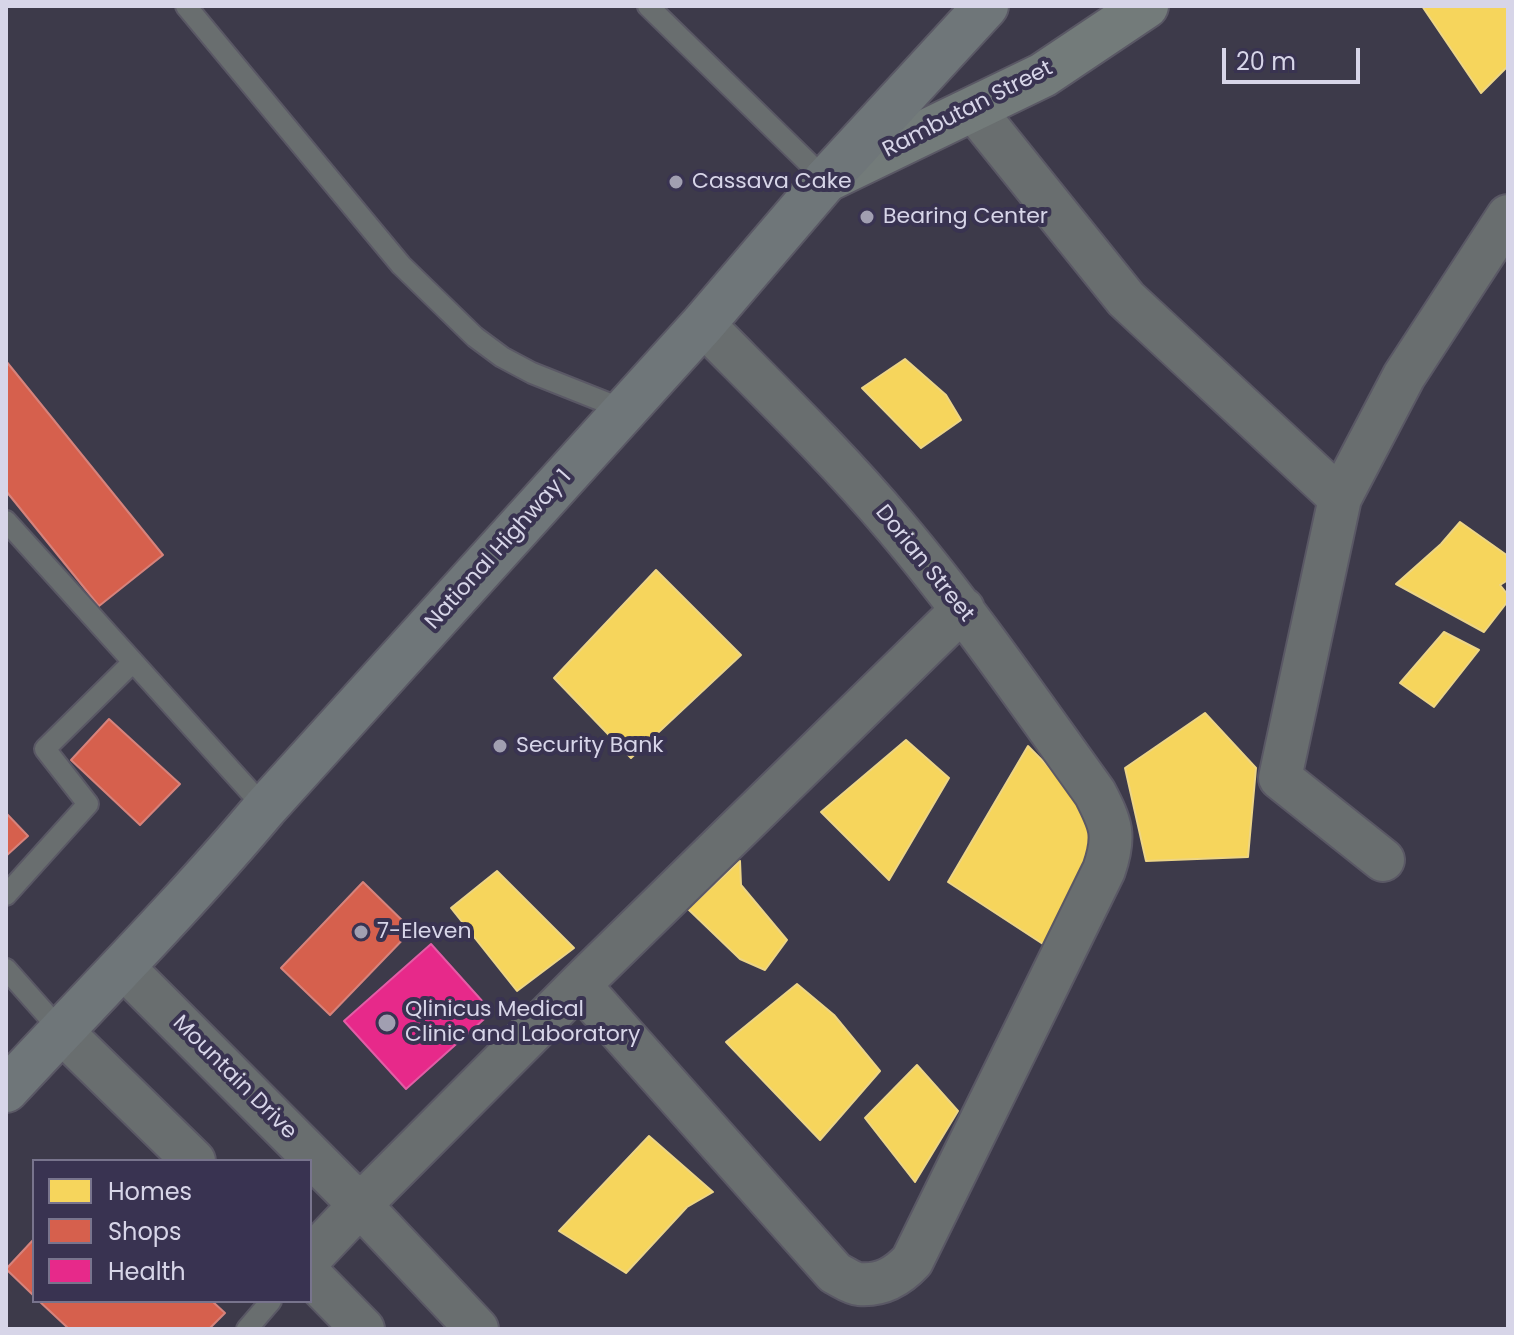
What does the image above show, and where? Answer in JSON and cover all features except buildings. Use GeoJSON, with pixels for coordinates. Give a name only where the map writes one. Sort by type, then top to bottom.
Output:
{"type":"FeatureCollection","features":[{"type":"Feature","properties":{"kind":"highway","name":"National Highway 1"},"geometry":{"type":"LineString","coordinates":[[6,1090],[226,855],[703,324],[826,180],[986,6]]}},
{"type":"Feature","properties":{"kind":"street","name":"Rambutan Street"},"geometry":{"type":"LineString","coordinates":[[826,180],[1043,75],[1146,6]]}},
{"type":"Feature","properties":{"kind":"street"},"geometry":{"type":"LineString","coordinates":[[974,110],[1126,299],[1340,498]]}},
{"type":"Feature","properties":{"kind":"street"},"geometry":{"type":"LineString","coordinates":[[1383,860],[1280,778],[1340,498],[1404,376],[1508,216]]}},
{"type":"Feature","properties":{"kind":"street","name":"Dorian Street"},"geometry":{"type":"LineString","coordinates":[[579,985],[835,1273],[857,1284],[880,1283],[899,1275],[912,1261],[1104,870],[1111,850],[1111,830],[1095,793],[963,609],[826,448],[703,324]]}},
{"type":"Feature","properties":{"kind":"street"},"geometry":{"type":"LineString","coordinates":[[312,1256],[579,985],[963,609]]}},
{"type":"Feature","properties":{"kind":"street","name":"Mountain Drive"},"geometry":{"type":"LineString","coordinates":[[123,967],[360,1205],[477,1329]]}},
{"type":"Feature","properties":{"kind":"street"},"geometry":{"type":"LineString","coordinates":[[61,1031],[192,1159]]}},
{"type":"Feature","properties":{"kind":"street"},"geometry":{"type":"LineString","coordinates":[[312,1277],[363,1329]]}},
{"type":"Feature","properties":{"kind":"lane"},"geometry":{"type":"LineString","coordinates":[[186,6],[401,265],[475,337],[502,357],[532,373],[625,410]]}},
{"type":"Feature","properties":{"kind":"lane"},"geometry":{"type":"LineString","coordinates":[[648,6],[826,180]]}},
{"type":"Feature","properties":{"kind":"lane"},"geometry":{"type":"LineString","coordinates":[[6,521],[265,808]]}},
{"type":"Feature","properties":{"kind":"lane"},"geometry":{"type":"LineString","coordinates":[[6,895],[88,804],[45,749],[133,662]]}},
{"type":"Feature","properties":{"kind":"lane"},"geometry":{"type":"LineString","coordinates":[[6,969],[61,1031]]}},
{"type":"Feature","properties":{"kind":"lane"},"geometry":{"type":"LineString","coordinates":[[250,1328],[269,1303]]}},
{"type":"Feature","properties":{"kind":"place","name":"Cassava Cake"},"geometry":{"type":"Point","coordinates":[676,182]}},
{"type":"Feature","properties":{"kind":"place","name":"Bearing Center"},"geometry":{"type":"Point","coordinates":[867,217]}},
{"type":"Feature","properties":{"kind":"place","name":"Security Bank"},"geometry":{"type":"Point","coordinates":[500,746]}},
{"type":"Feature","properties":{"kind":"place","name":"7-Eleven"},"geometry":{"type":"Point","coordinates":[361,932]}},
{"type":"Feature","properties":{"kind":"place","name":"Qlinicus Medical Clinic and Laboratory"},"geometry":{"type":"Point","coordinates":[387,1023]}}]}
